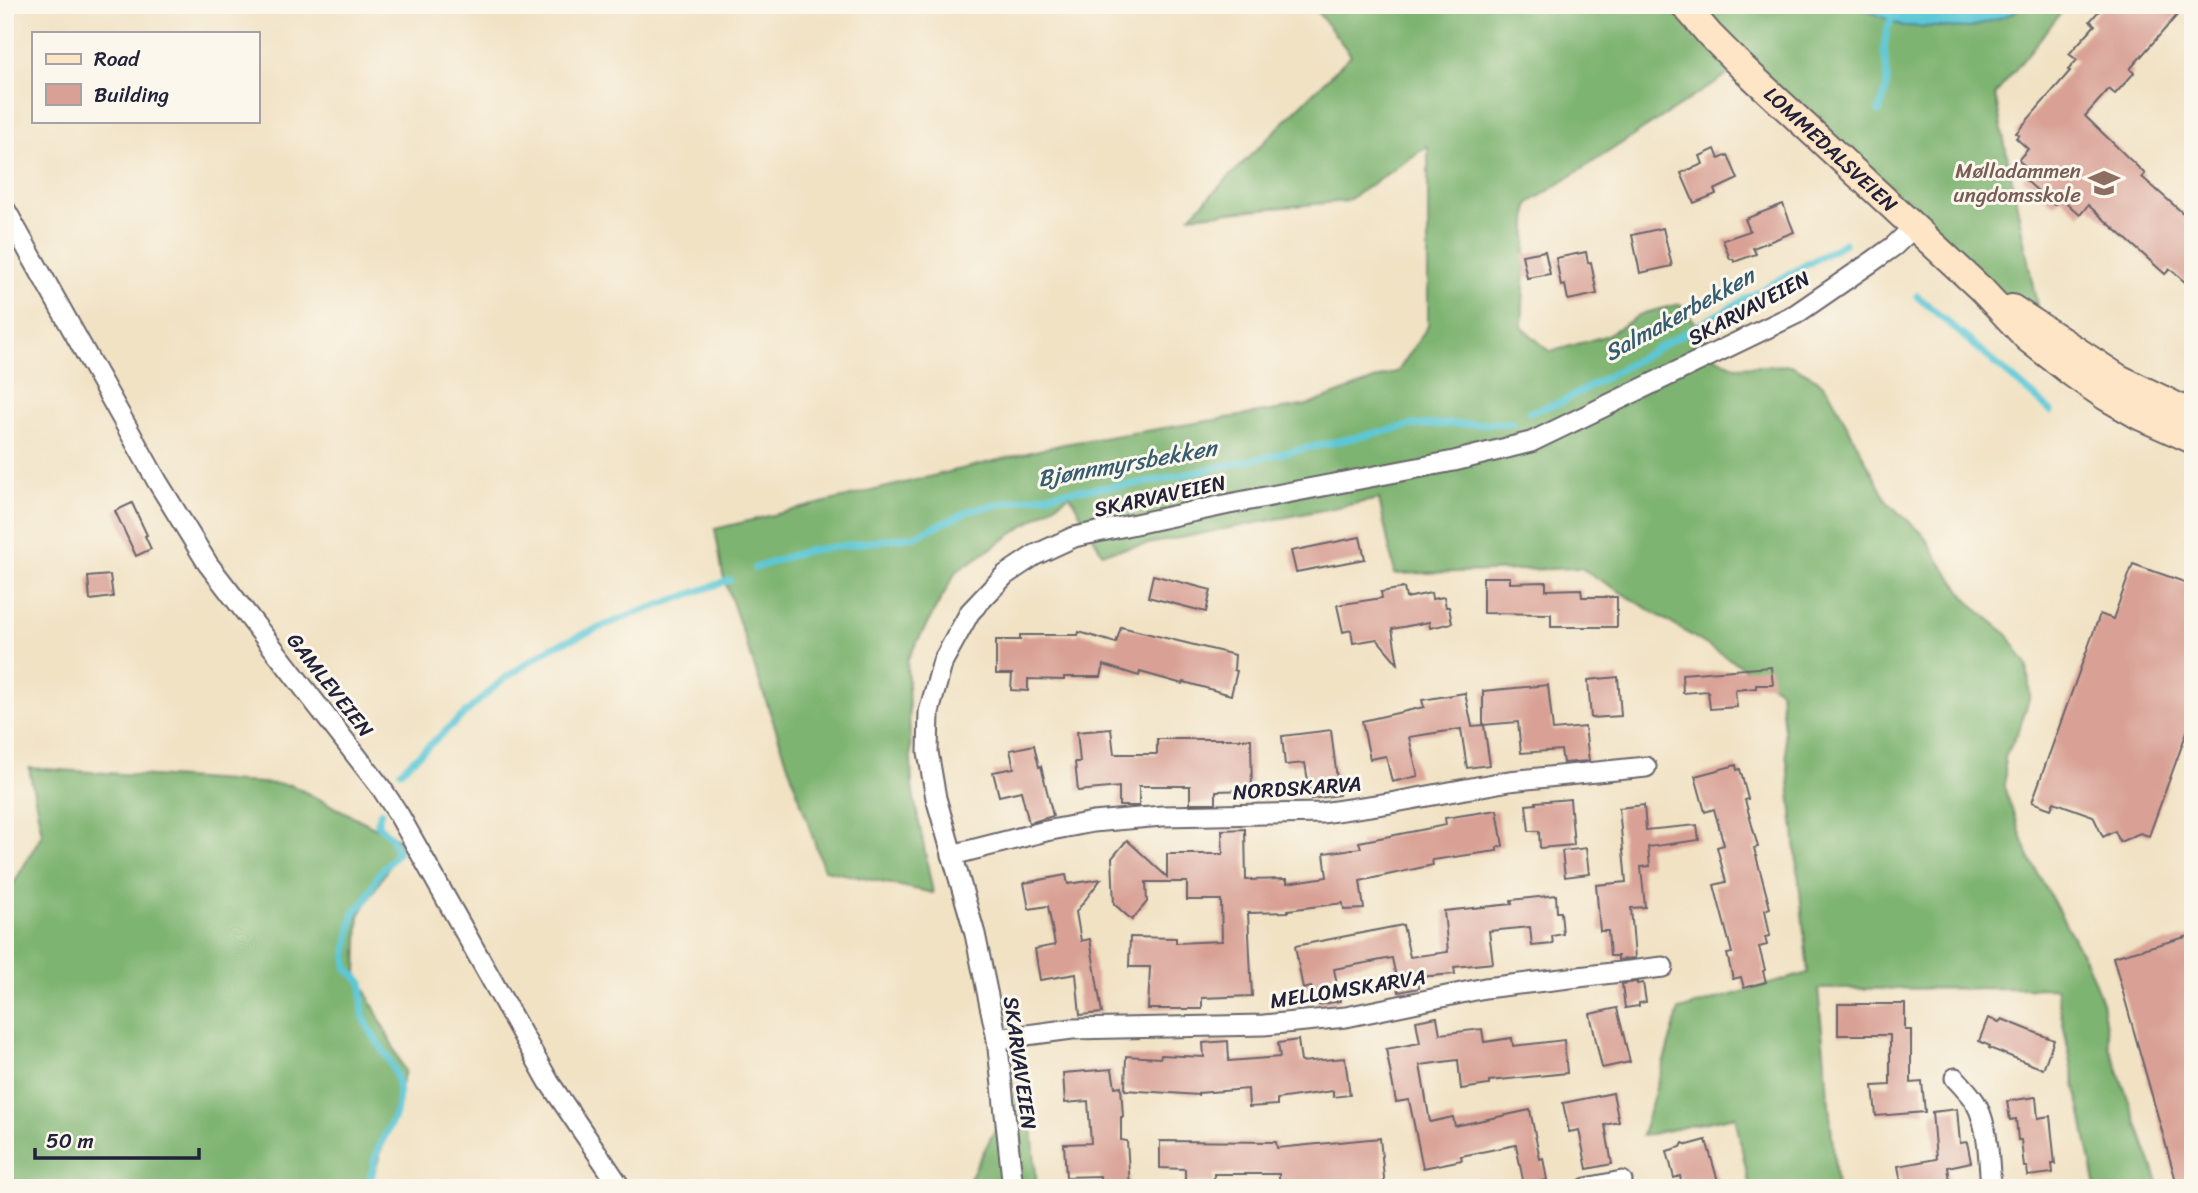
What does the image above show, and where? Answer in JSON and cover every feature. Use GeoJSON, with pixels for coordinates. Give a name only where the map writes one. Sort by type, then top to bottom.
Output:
{"type":"FeatureCollection","features":[{"type":"Feature","properties":{"kind":"main road","name":"LOMMEDALSVEIEN"},"geometry":{"type":"LineString","coordinates":[[1684,5],[1741,66],[1981,289],[2028,339],[2074,375],[2139,416],[2193,440]]}},
{"type":"Feature","properties":{"kind":"main road","name":"LOMMEDALSVEIEN"},"geometry":{"type":"LineString","coordinates":[[1981,289],[2119,378],[2193,414]]}},
{"type":"Feature","properties":{"kind":"street","name":"GAMLEVEIEN"},"geometry":{"type":"LineString","coordinates":[[5,209],[157,481],[208,564],[393,806],[549,1082],[621,1188]]}},
{"type":"Feature","properties":{"kind":"street","name":"SKARVAVEIEN"},"geometry":{"type":"LineString","coordinates":[[1013,1188],[997,1039],[975,934],[936,798],[928,752],[929,712],[943,661],[970,612],[1005,575],[1035,555],[1074,537],[1454,461],[1531,442],[1796,314],[1894,246],[1914,227]]}},
{"type":"Feature","properties":{"kind":"street","name":"NORDSKARVA"},"geometry":{"type":"LineString","coordinates":[[952,855],[1093,822],[1162,816],[1322,813],[1509,781],[1646,767]]}},
{"type":"Feature","properties":{"kind":"street","name":"MELLOMSKARVA"},"geometry":{"type":"LineString","coordinates":[[997,1039],[1072,1029],[1264,1026],[1346,1017],[1485,989],[1662,967]]}},
{"type":"Feature","properties":{"kind":"street"},"geometry":{"type":"LineString","coordinates":[[1955,1078],[1971,1096],[1981,1114],[1991,1188]]}},
{"type":"Feature","properties":{"kind":"street"},"geometry":{"type":"LineString","coordinates":[[1586,1188],[1622,1181]]}},
{"type":"Feature","properties":{"kind":"green space"},"geometry":{"type":"Polygon","coordinates":[[[1312,5],[2067,5],[1995,95],[2041,326],[1920,232],[1741,66],[1528,204],[1522,327],[1550,352],[1605,336],[1644,313],[1680,304],[1700,328],[1714,356],[1736,367],[1791,365],[1817,379],[1829,391],[1888,503],[1922,533],[1972,605],[2007,634],[2027,665],[2030,696],[2019,730],[2005,757],[2005,790],[2029,857],[2088,965],[2102,1002],[2109,1046],[2160,1188],[2096,1188],[2056,988],[1818,989],[1837,1188],[1750,1188],[1735,1116],[1642,1136],[1679,1010],[1808,973],[1780,690],[1581,568],[1395,574],[1379,499],[1102,553],[1070,495],[956,572],[907,660],[912,787],[933,893],[824,870],[723,575],[715,529],[1064,444],[1308,405],[1398,371],[1428,326],[1428,146],[1347,201],[1190,216],[1351,55],[1312,5]]]}},
{"type":"Feature","properties":{"kind":"green space"},"geometry":{"type":"Polygon","coordinates":[[[29,768],[291,785],[404,842],[359,915],[357,973],[405,1071],[370,1188],[5,1188],[5,899],[42,834],[29,768]]]}},
{"type":"Feature","properties":{"kind":"green space"},"geometry":{"type":"Polygon","coordinates":[[[1027,1067],[1037,1188],[965,1188],[1027,1067]]]}},
{"type":"Feature","properties":{"kind":"water"},"geometry":{"type":"Polygon","coordinates":[[[1860,5],[2020,5],[2014,13],[1970,28],[1903,26],[1863,9],[1860,5]]]}},
{"type":"Feature","properties":{"kind":"building"},"geometry":{"type":"Polygon","coordinates":[[[2104,5],[2186,5],[2130,69],[2134,73],[2115,94],[2109,89],[2085,116],[2145,174],[2142,177],[2193,222],[2193,289],[2170,269],[2165,274],[2088,205],[2080,215],[2061,198],[2054,205],[2023,178],[2030,170],[2018,160],[2028,149],[2016,138],[2019,135],[2016,133],[2070,71],[2068,70],[2077,60],[2069,54],[2095,25],[2090,21],[2104,5]]]}},
{"type":"Feature","properties":{"kind":"building"},"geometry":{"type":"Polygon","coordinates":[[[1715,149],[1719,159],[1728,155],[1738,179],[1714,190],[1716,194],[1694,203],[1681,173],[1703,164],[1700,156],[1715,149]]]}},
{"type":"Feature","properties":{"kind":"building"},"geometry":{"type":"Polygon","coordinates":[[[1783,204],[1794,232],[1753,248],[1756,254],[1734,262],[1730,259],[1723,240],[1750,231],[1745,219],[1783,204]]]}},
{"type":"Feature","properties":{"kind":"building"},"geometry":{"type":"Polygon","coordinates":[[[1663,228],[1672,266],[1640,273],[1632,235],[1663,228]]]}},
{"type":"Feature","properties":{"kind":"building"},"geometry":{"type":"Polygon","coordinates":[[[1545,251],[1550,274],[1527,278],[1522,255],[1545,251]]]}},
{"type":"Feature","properties":{"kind":"building"},"geometry":{"type":"Polygon","coordinates":[[[1586,252],[1588,263],[1591,262],[1597,294],[1568,300],[1565,285],[1561,286],[1556,258],[1586,252]]]}},
{"type":"Feature","properties":{"kind":"building"},"geometry":{"type":"Polygon","coordinates":[[[132,503],[151,549],[136,556],[115,511],[132,503]]]}},
{"type":"Feature","properties":{"kind":"building"},"geometry":{"type":"Polygon","coordinates":[[[1360,537],[1365,559],[1296,572],[1291,551],[1360,537]]]}},
{"type":"Feature","properties":{"kind":"building"},"geometry":{"type":"Polygon","coordinates":[[[2133,564],[2193,585],[2193,715],[2149,836],[2140,833],[2120,842],[2115,831],[2103,837],[2093,816],[2054,802],[2051,809],[2032,802],[2100,614],[2113,619],[2133,564]]]}},
{"type":"Feature","properties":{"kind":"building"},"geometry":{"type":"Polygon","coordinates":[[[110,575],[113,597],[90,600],[88,577],[110,575]]]}},
{"type":"Feature","properties":{"kind":"building"},"geometry":{"type":"Polygon","coordinates":[[[1153,575],[1211,590],[1206,612],[1148,597],[1153,575]]]}},
{"type":"Feature","properties":{"kind":"building"},"geometry":{"type":"Polygon","coordinates":[[[1483,577],[1510,577],[1510,583],[1546,582],[1546,590],[1581,589],[1582,597],[1617,597],[1617,627],[1551,627],[1551,614],[1483,613],[1483,577]]]}},
{"type":"Feature","properties":{"kind":"building"},"geometry":{"type":"Polygon","coordinates":[[[1404,588],[1406,598],[1431,593],[1432,599],[1444,597],[1452,623],[1430,628],[1429,622],[1392,629],[1398,664],[1377,639],[1353,643],[1351,630],[1343,632],[1337,605],[1382,598],[1381,592],[1404,588]]]}},
{"type":"Feature","properties":{"kind":"building"},"geometry":{"type":"Polygon","coordinates":[[[1121,627],[1235,655],[1234,670],[1237,671],[1231,695],[1140,672],[1139,676],[1104,665],[1101,677],[1028,679],[1028,691],[1011,690],[1012,674],[996,674],[996,640],[1020,640],[1020,635],[1078,635],[1079,632],[1116,643],[1121,627]]]}},
{"type":"Feature","properties":{"kind":"building"},"geometry":{"type":"Polygon","coordinates":[[[1771,667],[1773,685],[1756,685],[1756,688],[1735,690],[1737,707],[1710,709],[1708,691],[1683,693],[1682,674],[1771,667]]]}},
{"type":"Feature","properties":{"kind":"building"},"geometry":{"type":"Polygon","coordinates":[[[1618,677],[1621,716],[1591,718],[1588,680],[1618,677]]]}},
{"type":"Feature","properties":{"kind":"building"},"geometry":{"type":"Polygon","coordinates":[[[1548,685],[1553,730],[1585,727],[1589,761],[1563,763],[1561,750],[1521,753],[1518,722],[1483,725],[1483,691],[1548,685]]]}},
{"type":"Feature","properties":{"kind":"building"},"geometry":{"type":"Polygon","coordinates":[[[1465,693],[1472,726],[1484,725],[1490,765],[1467,768],[1461,729],[1409,737],[1418,776],[1392,782],[1386,756],[1370,759],[1362,721],[1424,707],[1422,700],[1465,693]]]}},
{"type":"Feature","properties":{"kind":"building"},"geometry":{"type":"Polygon","coordinates":[[[1111,729],[1114,754],[1157,754],[1157,739],[1251,739],[1252,790],[1216,791],[1216,803],[1190,803],[1190,786],[1139,786],[1139,806],[1119,806],[1119,787],[1078,791],[1075,762],[1080,762],[1077,732],[1111,729]]]}},
{"type":"Feature","properties":{"kind":"building"},"geometry":{"type":"Polygon","coordinates":[[[1331,730],[1339,795],[1311,799],[1305,763],[1285,765],[1282,736],[1331,730]]]}},
{"type":"Feature","properties":{"kind":"building"},"geometry":{"type":"Polygon","coordinates":[[[1034,745],[1053,816],[1029,823],[1021,791],[999,796],[993,772],[1014,768],[1010,750],[1034,745]]]}},
{"type":"Feature","properties":{"kind":"building"},"geometry":{"type":"Polygon","coordinates":[[[1736,765],[1737,770],[1740,769],[1748,799],[1745,800],[1758,847],[1754,848],[1770,908],[1765,910],[1770,936],[1765,937],[1767,945],[1759,947],[1766,982],[1744,988],[1741,977],[1733,979],[1727,954],[1732,953],[1714,885],[1726,882],[1717,847],[1724,845],[1714,809],[1705,812],[1695,776],[1736,765]]]}},
{"type":"Feature","properties":{"kind":"building"},"geometry":{"type":"Polygon","coordinates":[[[1570,799],[1574,845],[1540,848],[1539,831],[1529,831],[1526,805],[1570,799]]]}},
{"type":"Feature","properties":{"kind":"building"},"geometry":{"type":"Polygon","coordinates":[[[1644,805],[1646,830],[1697,825],[1699,840],[1648,847],[1650,866],[1641,867],[1645,907],[1631,908],[1635,958],[1618,960],[1618,956],[1610,956],[1608,931],[1600,931],[1596,885],[1626,882],[1619,808],[1644,805]]]}},
{"type":"Feature","properties":{"kind":"building"},"geometry":{"type":"Polygon","coordinates":[[[1497,810],[1503,846],[1497,847],[1497,851],[1432,860],[1433,865],[1360,881],[1364,909],[1344,910],[1343,903],[1288,912],[1248,913],[1252,996],[1202,998],[1202,1009],[1148,1009],[1150,967],[1129,967],[1130,937],[1176,938],[1176,943],[1222,941],[1221,900],[1187,900],[1187,882],[1146,882],[1147,902],[1132,920],[1114,904],[1112,858],[1127,840],[1167,877],[1167,854],[1223,854],[1222,830],[1245,829],[1246,880],[1287,879],[1287,883],[1327,877],[1324,853],[1361,848],[1359,842],[1446,825],[1445,818],[1497,810]]]}},
{"type":"Feature","properties":{"kind":"building"},"geometry":{"type":"Polygon","coordinates":[[[1586,848],[1589,874],[1565,877],[1562,851],[1586,848]]]}},
{"type":"Feature","properties":{"kind":"building"},"geometry":{"type":"Polygon","coordinates":[[[1066,875],[1068,884],[1101,879],[1076,912],[1081,941],[1090,939],[1102,1013],[1080,1015],[1076,974],[1040,980],[1035,949],[1055,945],[1048,906],[1029,909],[1024,883],[1066,875]]]}},
{"type":"Feature","properties":{"kind":"building"},"geometry":{"type":"Polygon","coordinates":[[[1556,895],[1563,934],[1552,936],[1553,944],[1532,946],[1530,927],[1489,931],[1493,963],[1454,967],[1455,974],[1418,977],[1419,988],[1399,992],[1392,958],[1334,969],[1340,1001],[1318,1005],[1311,987],[1303,989],[1295,946],[1403,925],[1410,957],[1448,952],[1444,911],[1512,904],[1511,900],[1556,895]]]}},
{"type":"Feature","properties":{"kind":"building"},"geometry":{"type":"Polygon","coordinates":[[[2193,935],[2193,1188],[2178,1188],[2113,957],[2193,935]]]}},
{"type":"Feature","properties":{"kind":"building"},"geometry":{"type":"Polygon","coordinates":[[[1643,983],[1646,1002],[1625,1008],[1622,984],[1643,983]]]}},
{"type":"Feature","properties":{"kind":"building"},"geometry":{"type":"Polygon","coordinates":[[[1838,1004],[1905,1004],[1905,1030],[1911,1030],[1911,1083],[1922,1082],[1925,1112],[1876,1116],[1873,1086],[1890,1085],[1890,1035],[1838,1035],[1838,1004]]]}},
{"type":"Feature","properties":{"kind":"building"},"geometry":{"type":"Polygon","coordinates":[[[1617,1008],[1630,1062],[1602,1068],[1590,1014],[1617,1008]]]}},
{"type":"Feature","properties":{"kind":"building"},"geometry":{"type":"Polygon","coordinates":[[[1437,1017],[1440,1034],[1482,1029],[1484,1042],[1512,1038],[1513,1046],[1564,1040],[1567,1073],[1489,1081],[1489,1085],[1461,1089],[1458,1060],[1420,1065],[1430,1122],[1453,1117],[1455,1126],[1530,1110],[1547,1180],[1524,1185],[1516,1145],[1461,1156],[1462,1160],[1423,1168],[1409,1100],[1396,1102],[1386,1049],[1420,1043],[1416,1021],[1437,1017]]]}},
{"type":"Feature","properties":{"kind":"building"},"geometry":{"type":"Polygon","coordinates":[[[1988,1018],[1999,1022],[2002,1019],[2054,1040],[2043,1069],[1989,1048],[1990,1046],[1979,1041],[1988,1018]]]}},
{"type":"Feature","properties":{"kind":"building"},"geometry":{"type":"Polygon","coordinates":[[[1298,1040],[1301,1062],[1345,1058],[1350,1095],[1333,1097],[1333,1091],[1277,1099],[1277,1105],[1249,1107],[1248,1089],[1198,1095],[1125,1090],[1126,1056],[1204,1057],[1203,1043],[1228,1041],[1229,1061],[1280,1057],[1278,1043],[1298,1040]]]}},
{"type":"Feature","properties":{"kind":"building"},"geometry":{"type":"Polygon","coordinates":[[[1112,1069],[1115,1087],[1121,1086],[1121,1140],[1127,1141],[1130,1188],[1100,1188],[1100,1176],[1066,1177],[1064,1144],[1091,1143],[1088,1101],[1065,1103],[1063,1073],[1112,1069]]]}},
{"type":"Feature","properties":{"kind":"building"},"geometry":{"type":"Polygon","coordinates":[[[1613,1093],[1619,1122],[1605,1125],[1612,1164],[1587,1169],[1579,1130],[1569,1132],[1563,1103],[1613,1093]]]}},
{"type":"Feature","properties":{"kind":"building"},"geometry":{"type":"Polygon","coordinates":[[[2036,1097],[2038,1118],[2050,1116],[2055,1164],[2052,1164],[2053,1173],[2028,1176],[2027,1167],[2024,1167],[2021,1140],[2018,1140],[2016,1119],[2010,1120],[2007,1101],[2036,1097]]]}},
{"type":"Feature","properties":{"kind":"building"},"geometry":{"type":"Polygon","coordinates":[[[1957,1109],[1960,1143],[1967,1142],[1971,1162],[1948,1167],[1951,1188],[1902,1188],[1898,1166],[1936,1159],[1932,1112],[1957,1109]]]}},
{"type":"Feature","properties":{"kind":"building"},"geometry":{"type":"Polygon","coordinates":[[[1380,1138],[1385,1188],[1279,1188],[1279,1174],[1214,1174],[1214,1183],[1185,1183],[1185,1169],[1160,1168],[1160,1141],[1276,1142],[1277,1148],[1380,1138]]]}},
{"type":"Feature","properties":{"kind":"building"},"geometry":{"type":"Polygon","coordinates":[[[1706,1140],[1720,1188],[1683,1188],[1680,1176],[1674,1178],[1667,1151],[1681,1147],[1683,1143],[1688,1145],[1706,1140]]]}},
{"type":"Feature","properties":{"kind":"waterway","name":"Salmakerbekken"},"geometry":{"type":"LineString","coordinates":[[1879,112],[1886,91],[1884,49],[1887,29],[1898,5]]}},
{"type":"Feature","properties":{"kind":"waterway","name":"Salmakerbekken"},"geometry":{"type":"LineString","coordinates":[[1529,412],[1562,402],[1845,243]]}},
{"type":"Feature","properties":{"kind":"waterway"},"geometry":{"type":"LineString","coordinates":[[1917,296],[2051,411]]}},
{"type":"Feature","properties":{"kind":"waterway","name":"Bjønnmyrsbekken"},"geometry":{"type":"LineString","coordinates":[[755,568],[805,551],[915,536],[969,511],[1009,502],[1068,491],[1145,483],[1414,425],[1512,423]]}},
{"type":"Feature","properties":{"kind":"waterway","name":"Bjønnmyrsbekken"},"geometry":{"type":"LineString","coordinates":[[401,771],[502,680],[552,647],[628,616],[730,580]]}},
{"type":"Feature","properties":{"kind":"waterway","name":"Bjønnmyrsbekken"},"geometry":{"type":"LineString","coordinates":[[366,1188],[377,1152],[395,1114],[399,1094],[394,1070],[363,1016],[362,982],[347,969],[347,949],[354,913],[365,901],[379,874],[398,852],[390,836],[378,825],[381,812]]}},
{"type":"Feature","properties":{"kind":"place","name":"Mølladammen ungdomsskole"},"geometry":{"type":"Point","coordinates":[2104,183]}}]}
